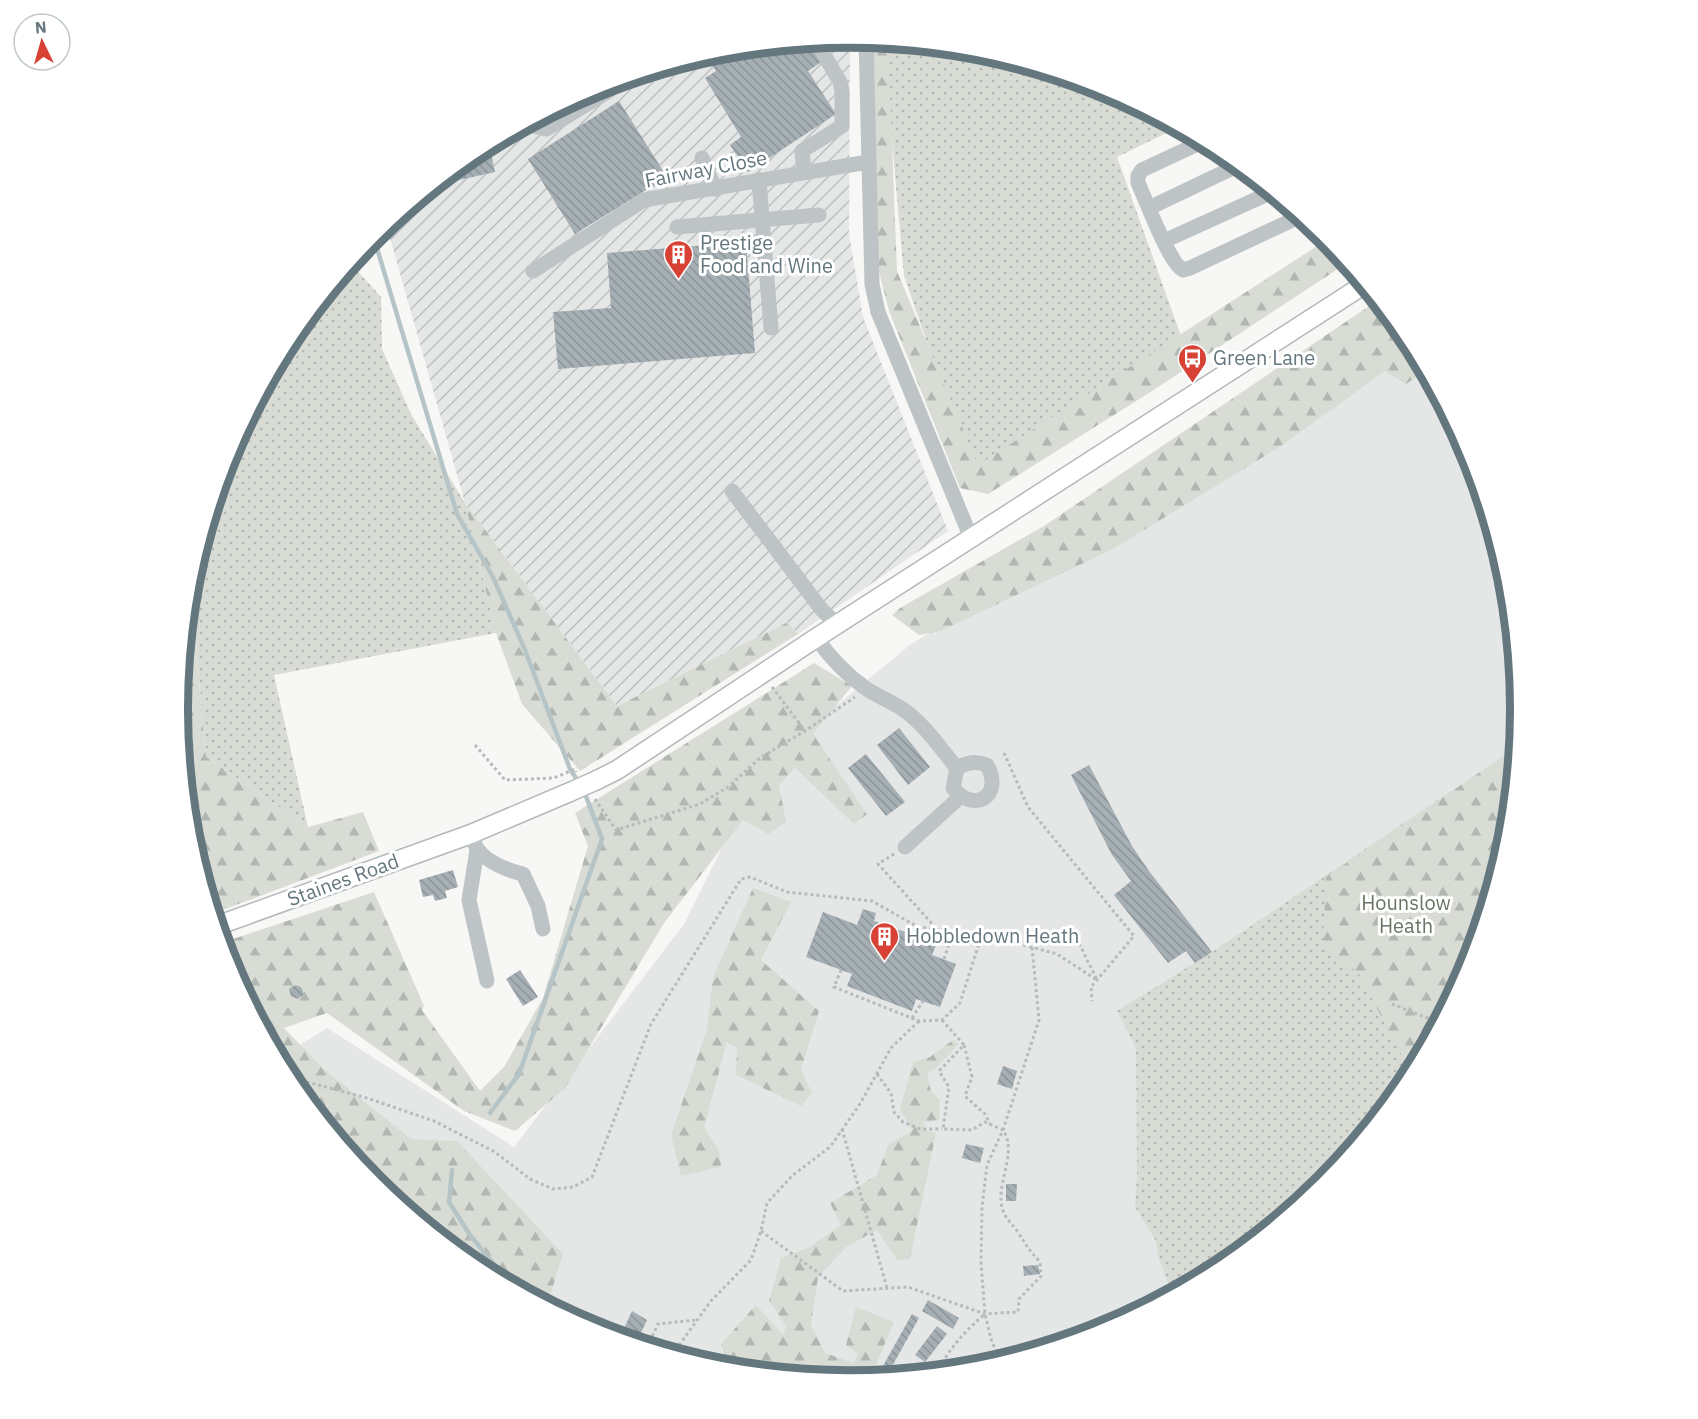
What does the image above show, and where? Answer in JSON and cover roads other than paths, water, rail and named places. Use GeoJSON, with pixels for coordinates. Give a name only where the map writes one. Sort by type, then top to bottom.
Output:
{"type":"FeatureCollection","features":[{"type":"Feature","properties":{"kind":"main road","name":"Staines Road"},"geometry":{"type":"LineString","coordinates":[[224,924],[474,842],[570,792],[595,787],[617,770],[837,624],[1359,289]]}},
{"type":"Feature","properties":{"kind":"street"},"geometry":{"type":"LineString","coordinates":[[866,48],[873,284],[878,312],[971,538]]}},
{"type":"Feature","properties":{"kind":"street"},"geometry":{"type":"LineString","coordinates":[[804,172],[802,151],[842,126],[840,82],[820,49]]}},
{"type":"Feature","properties":{"kind":"street"},"geometry":{"type":"LineString","coordinates":[[537,127],[546,129],[598,97]]}},
{"type":"Feature","properties":{"kind":"street"},"geometry":{"type":"LineString","coordinates":[[1194,146],[1142,170],[1138,183],[1164,241],[1183,270],[1293,220]]}},
{"type":"Feature","properties":{"kind":"street"},"geometry":{"type":"LineString","coordinates":[[702,158],[716,189]]}},
{"type":"Feature","properties":{"kind":"street","name":"Fairway Close"},"geometry":{"type":"LineString","coordinates":[[533,272],[644,200],[868,162]]}},
{"type":"Feature","properties":{"kind":"street"},"geometry":{"type":"LineString","coordinates":[[1149,208],[1231,169]]}},
{"type":"Feature","properties":{"kind":"street"},"geometry":{"type":"LineString","coordinates":[[759,180],[771,328]]}},
{"type":"Feature","properties":{"kind":"street"},"geometry":{"type":"LineString","coordinates":[[1164,241],[1265,195]]}},
{"type":"Feature","properties":{"kind":"street"},"geometry":{"type":"LineString","coordinates":[[677,227],[819,215]]}},
{"type":"Feature","properties":{"kind":"street"},"geometry":{"type":"LineString","coordinates":[[732,491],[822,610],[837,624]]}},
{"type":"Feature","properties":{"kind":"street"},"geometry":{"type":"LineString","coordinates":[[816,638],[844,672],[864,687],[904,710],[924,727],[957,768]]}},
{"type":"Feature","properties":{"kind":"street"},"geometry":{"type":"LineString","coordinates":[[969,762],[987,765],[994,783],[990,792],[983,799],[971,801],[960,797],[953,788],[957,768],[969,762]]}},
{"type":"Feature","properties":{"kind":"street"},"geometry":{"type":"LineString","coordinates":[[905,847],[960,797]]}},
{"type":"Feature","properties":{"kind":"street"},"geometry":{"type":"LineString","coordinates":[[474,842],[508,870],[523,874],[538,906],[543,929]]}},
{"type":"Feature","properties":{"kind":"street"},"geometry":{"type":"LineString","coordinates":[[474,842],[469,900],[487,981]]}},
{"type":"Feature","properties":{"kind":"waterway"},"geometry":{"type":"LineString","coordinates":[[377,247],[457,514],[493,577],[525,650],[570,769],[580,784]]}},
{"type":"Feature","properties":{"kind":"waterway"},"geometry":{"type":"LineString","coordinates":[[490,1113],[519,1074],[602,839],[584,791]]}},
{"type":"Feature","properties":{"kind":"waterway"},"geometry":{"type":"LineString","coordinates":[[452,1170],[449,1202],[470,1235],[499,1271]]}},
{"type":"Feature","properties":{"kind":"place","name":"Prestige Food and Wine"},"geometry":{"type":"Point","coordinates":[679,280]}},
{"type":"Feature","properties":{"kind":"place","name":"Green Lane"},"geometry":{"type":"Point","coordinates":[1192,384]}},
{"type":"Feature","properties":{"kind":"place","name":"Hobbledown Heath"},"geometry":{"type":"Point","coordinates":[885,962]}},
{"type":"Feature","properties":{"kind":"park label","name":"Hounslow Heath"},"geometry":{"type":"Point","coordinates":[1406,914]}}]}
